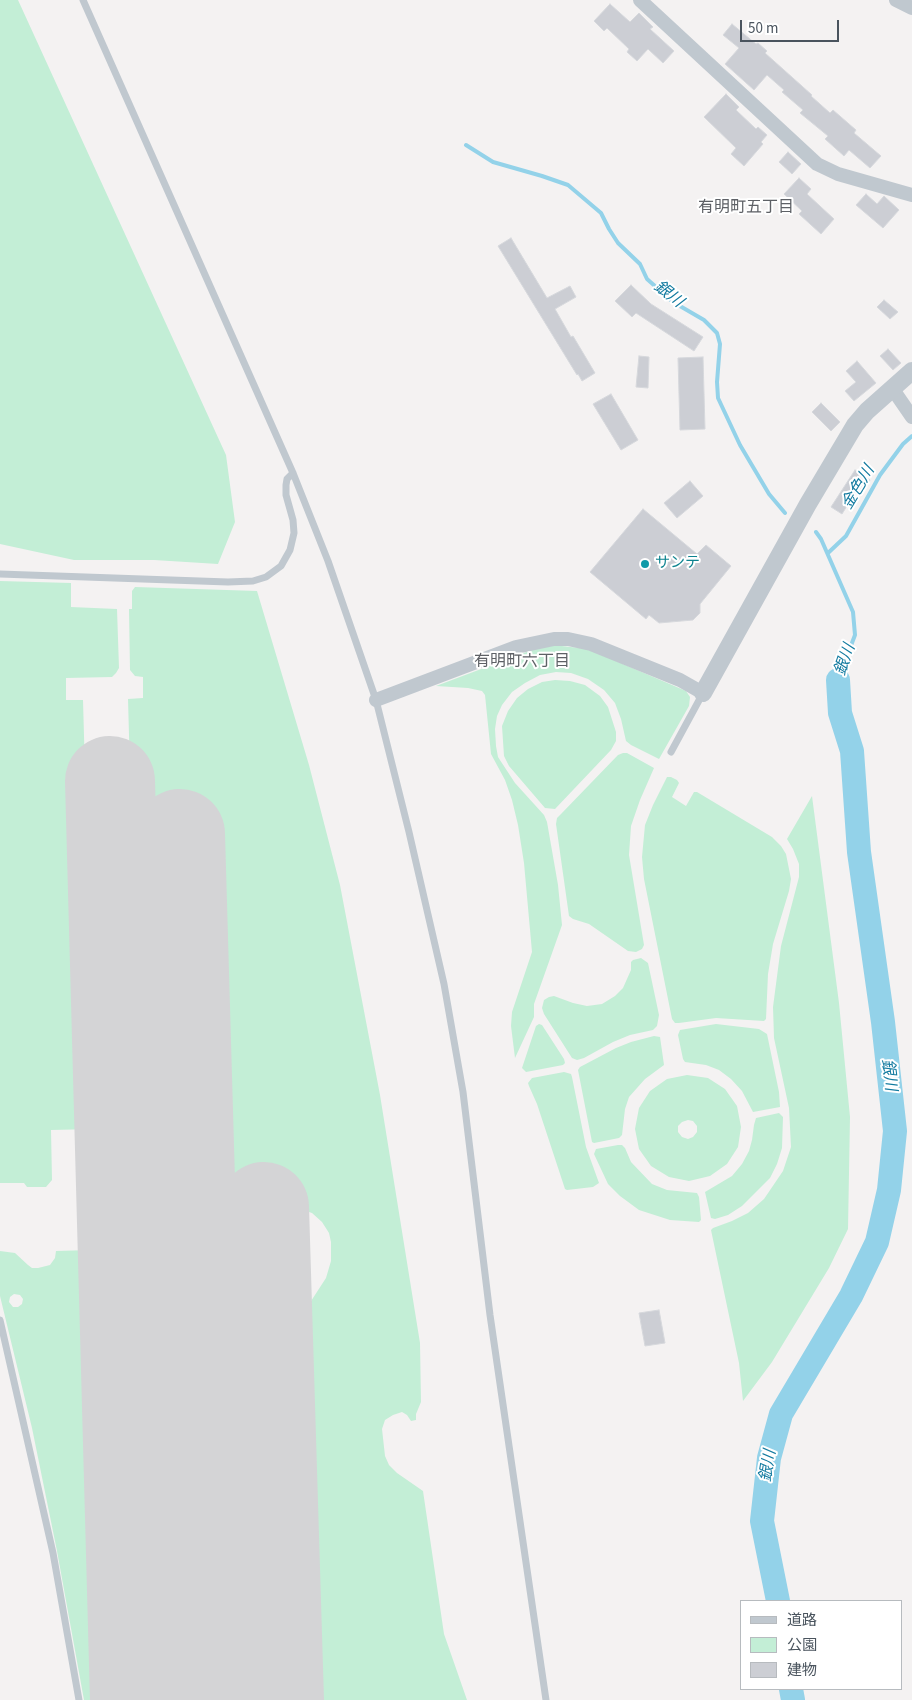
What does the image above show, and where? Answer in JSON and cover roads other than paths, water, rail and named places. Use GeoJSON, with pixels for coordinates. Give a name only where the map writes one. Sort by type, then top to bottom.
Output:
{"type":"FeatureCollection","features":[{"type":"Feature","properties":{"kind":"street"},"geometry":{"type":"LineString","coordinates":[[640,0],[817,164],[838,174],[912,195]]}},
{"type":"Feature","properties":{"kind":"street"},"geometry":{"type":"LineString","coordinates":[[896,0],[912,8]]}},
{"type":"Feature","properties":{"kind":"street"},"geometry":{"type":"LineString","coordinates":[[376,700],[516,648],[554,639],[568,639],[591,644],[680,680],[703,693],[808,504],[856,425],[867,411],[912,371]]}},
{"type":"Feature","properties":{"kind":"street"},"geometry":{"type":"LineString","coordinates":[[892,388],[912,416]]}},
{"type":"Feature","properties":{"kind":"lane"},"geometry":{"type":"LineString","coordinates":[[83,0],[293,473],[328,561],[376,700],[412,842],[444,984],[463,1092],[490,1315],[546,1700]]}},
{"type":"Feature","properties":{"kind":"lane"},"geometry":{"type":"LineString","coordinates":[[0,574],[228,582],[253,581],[266,578],[281,566],[290,550],[294,533],[293,520],[286,495],[286,485],[293,473]]}},
{"type":"Feature","properties":{"kind":"lane"},"geometry":{"type":"LineString","coordinates":[[670,752],[703,693]]}},
{"type":"Feature","properties":{"kind":"lane"},"geometry":{"type":"LineString","coordinates":[[0,1320],[53,1552],[79,1700]]}},
{"type":"Feature","properties":{"kind":"waterway","name":"銀川"},"geometry":{"type":"LineString","coordinates":[[466,145],[493,162],[568,185],[601,213],[618,243],[640,264],[647,279],[673,302],[704,320],[717,333],[720,344],[717,382],[718,398],[740,445],[769,494],[785,513]]}},
{"type":"Feature","properties":{"kind":"waterway","name":"金色川"},"geometry":{"type":"LineString","coordinates":[[828,553],[846,536],[880,475],[903,444],[912,436]]}},
{"type":"Feature","properties":{"kind":"waterway","name":"銀川"},"geometry":{"type":"LineString","coordinates":[[816,532],[821,539],[853,612],[855,635],[838,680]]}},
{"type":"Feature","properties":{"kind":"waterway","name":"銀川"},"geometry":{"type":"LineString","coordinates":[[778,1600],[762,1521],[769,1458],[781,1414],[851,1296],[877,1242],[889,1190],[895,1131],[883,1022],[859,852],[852,751],[840,713],[838,680]]}},
{"type":"Feature","properties":{"kind":"waterway","name":"銀川"},"geometry":{"type":"LineString","coordinates":[[791,1690],[793,1700]]}},
{"type":"Feature","properties":{"kind":"place","name":"サンテ"},"geometry":{"type":"Point","coordinates":[645,564]}},
{"type":"Feature","properties":{"kind":"district","name":"有明町五丁目"},"geometry":{"type":"Point","coordinates":[746,208]}},
{"type":"Feature","properties":{"kind":"district","name":"有明町六丁目"},"geometry":{"type":"Point","coordinates":[522,662]}}]}
